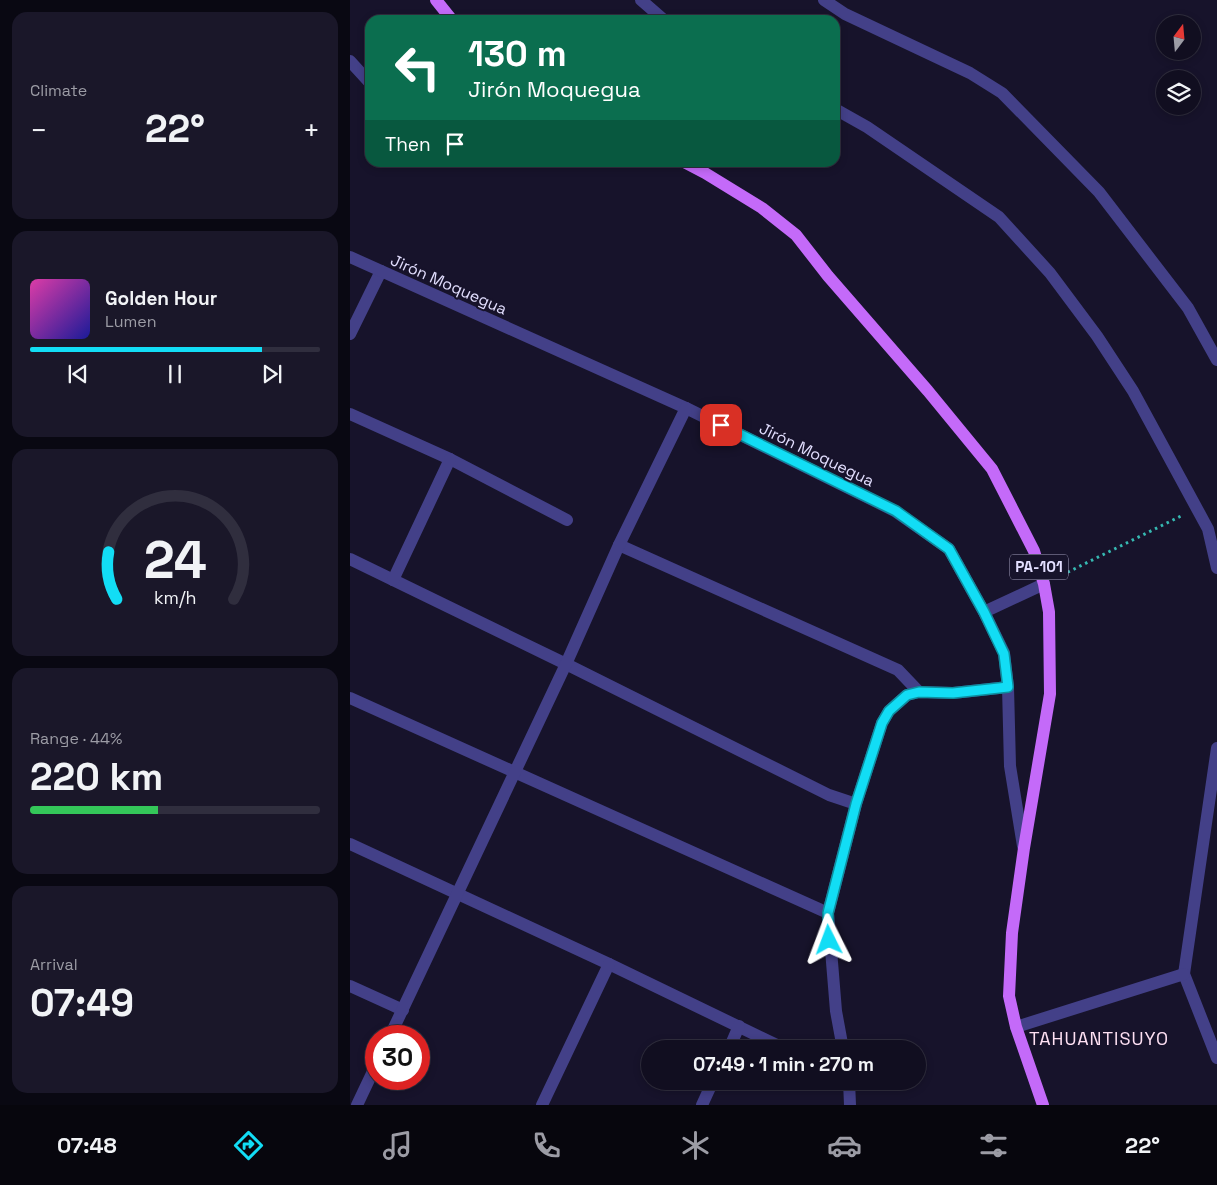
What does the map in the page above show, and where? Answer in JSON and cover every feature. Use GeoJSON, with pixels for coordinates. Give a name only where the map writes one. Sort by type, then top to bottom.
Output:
{"type":"FeatureCollection","features":[{"type":"Feature","properties":{"kind":"main road"},"geometry":{"type":"LineString","coordinates":[[436,0],[448,15]]}},
{"type":"Feature","properties":{"kind":"main road","name":"PA-101"},"geometry":{"type":"LineString","coordinates":[[694,167],[762,208],[796,235],[828,276],[992,469],[1034,551],[1044,584],[1049,612],[1050,694],[1012,933],[1009,996],[1016,1027],[1043,1105]]}},
{"type":"Feature","properties":{"kind":"street"},"geometry":{"type":"LineString","coordinates":[[641,0],[658,15]]}},
{"type":"Feature","properties":{"kind":"street"},"geometry":{"type":"LineString","coordinates":[[824,0],[845,14],[970,73],[1002,93],[1099,192],[1188,308],[1217,360]]}},
{"type":"Feature","properties":{"kind":"street"},"geometry":{"type":"LineString","coordinates":[[350,61],[365,78]]}},
{"type":"Feature","properties":{"kind":"street"},"geometry":{"type":"LineString","coordinates":[[840,112],[867,127],[999,217],[1056,281],[1097,336],[1133,391],[1208,529],[1217,568]]}},
{"type":"Feature","properties":{"kind":"street","name":"Jirón Moquegua"},"geometry":{"type":"LineString","coordinates":[[350,257],[686,408],[896,511],[949,549],[984,612],[1004,654],[1008,687],[1010,766],[1024,848]]}},
{"type":"Feature","properties":{"kind":"street"},"geometry":{"type":"LineString","coordinates":[[350,334],[381,271]]}},
{"type":"Feature","properties":{"kind":"street"},"geometry":{"type":"LineString","coordinates":[[396,1025],[566,664],[619,545],[686,408]]}},
{"type":"Feature","properties":{"kind":"street"},"geometry":{"type":"LineString","coordinates":[[350,414],[450,459],[567,520]]}},
{"type":"Feature","properties":{"kind":"street"},"geometry":{"type":"LineString","coordinates":[[393,580],[450,459]]}},
{"type":"Feature","properties":{"kind":"street"},"geometry":{"type":"LineString","coordinates":[[619,545],[898,670],[919,692]]}},
{"type":"Feature","properties":{"kind":"street"},"geometry":{"type":"LineString","coordinates":[[350,559],[829,795],[856,804]]}},
{"type":"Feature","properties":{"kind":"street"},"geometry":{"type":"LineString","coordinates":[[984,612],[1044,584]]}},
{"type":"Feature","properties":{"kind":"street"},"geometry":{"type":"LineString","coordinates":[[841,1040],[836,1011],[828,913],[856,804],[882,723],[889,711],[907,695],[919,692],[953,693],[1008,687]]}},
{"type":"Feature","properties":{"kind":"street"},"geometry":{"type":"LineString","coordinates":[[350,698],[828,913]]}},
{"type":"Feature","properties":{"kind":"street"},"geometry":{"type":"LineString","coordinates":[[1217,748],[1184,974],[1217,1058]]}},
{"type":"Feature","properties":{"kind":"street"},"geometry":{"type":"LineString","coordinates":[[350,844],[609,964],[767,1040]]}},
{"type":"Feature","properties":{"kind":"street"},"geometry":{"type":"LineString","coordinates":[[542,1105],[609,964]]}},
{"type":"Feature","properties":{"kind":"street"},"geometry":{"type":"LineString","coordinates":[[1016,1027],[1184,974]]}},
{"type":"Feature","properties":{"kind":"street"},"geometry":{"type":"LineString","coordinates":[[350,986],[403,1010]]}},
{"type":"Feature","properties":{"kind":"street"},"geometry":{"type":"LineString","coordinates":[[733,1040],[739,1026]]}},
{"type":"Feature","properties":{"kind":"street"},"geometry":{"type":"LineString","coordinates":[[357,1105],[365,1088]]}},
{"type":"Feature","properties":{"kind":"street"},"geometry":{"type":"LineString","coordinates":[[702,1105],[709,1090]]}},
{"type":"Feature","properties":{"kind":"street"},"geometry":{"type":"LineString","coordinates":[[849,1090],[850,1105]]}},
{"type":"Feature","properties":{"kind":"path"},"geometry":{"type":"LineString","coordinates":[[1044,584],[1197,508]]}},
{"type":"Feature","properties":{"kind":"district","name":"TAHUANTISUYO"},"geometry":{"type":"Point","coordinates":[1099,1039]}},
{"type":"Feature","properties":{"kind":"route"},"geometry":{"type":"LineString","coordinates":[[721,425],[896,511],[949,549],[984,612],[1004,654],[1008,687],[953,693],[919,692],[907,695],[889,711],[882,723],[851,822],[828,913],[829,940]]}}]}
